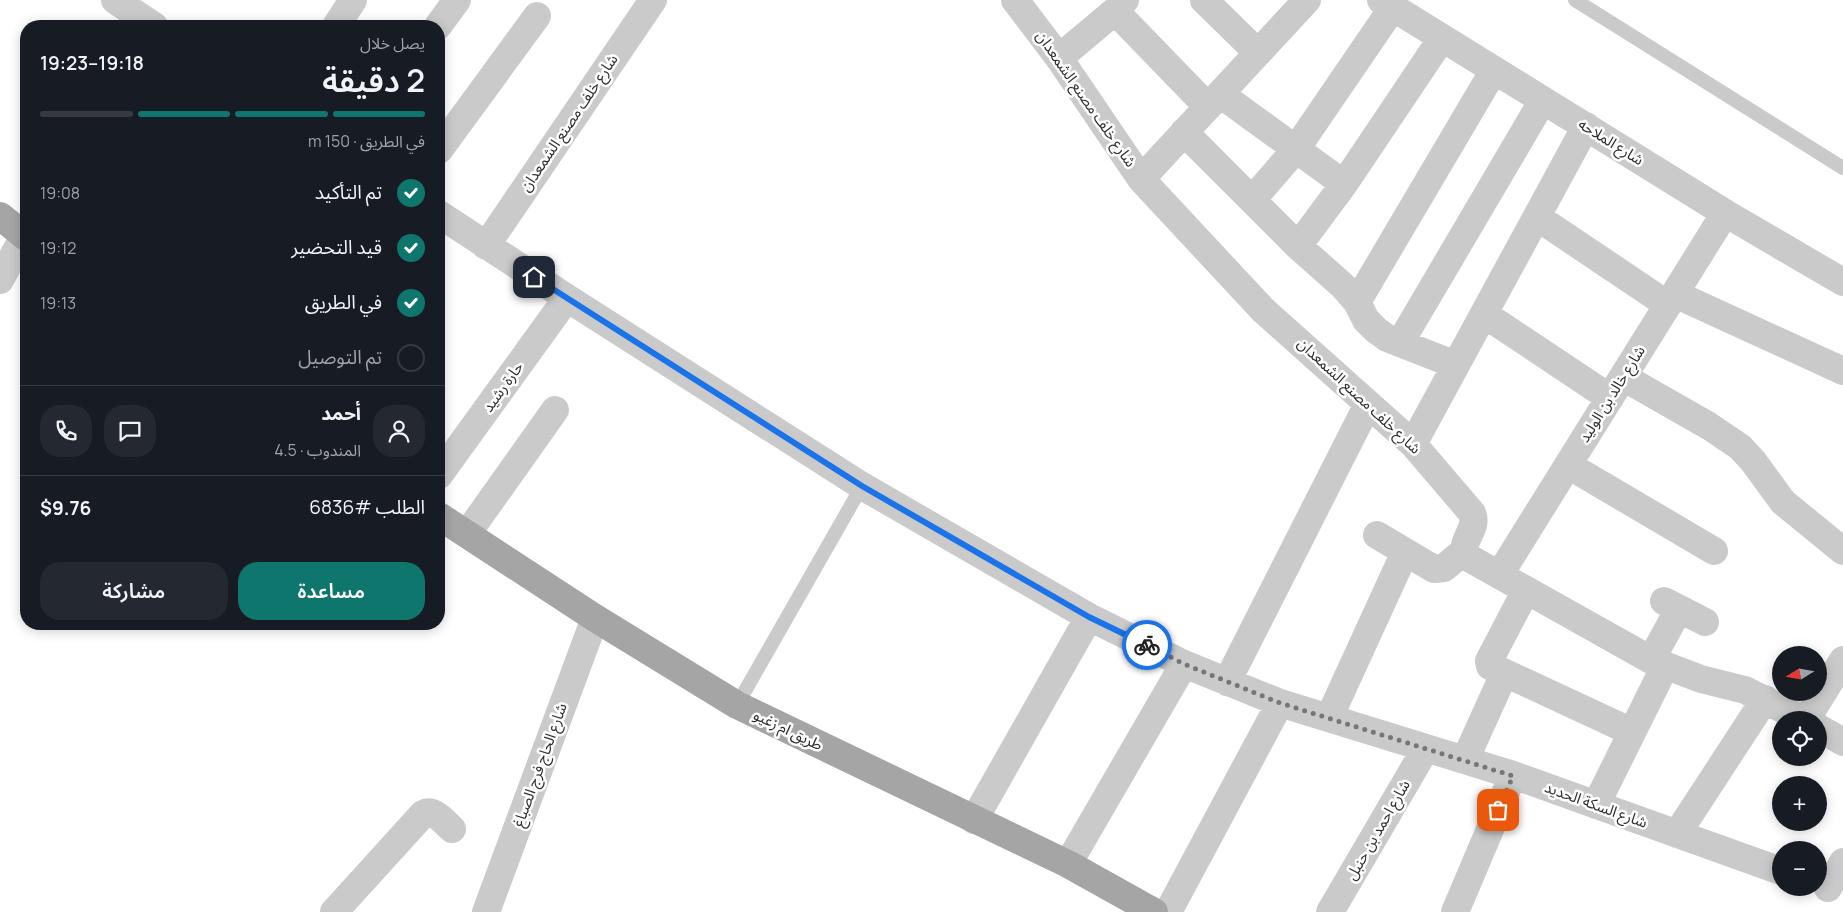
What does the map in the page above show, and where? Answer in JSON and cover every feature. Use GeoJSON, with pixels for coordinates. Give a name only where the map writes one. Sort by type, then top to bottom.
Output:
{"type":"FeatureCollection","features":[{"type":"Feature","properties":{"kind":"main road"},"geometry":{"type":"LineString","coordinates":[[0,216],[20,232]]}},
{"type":"Feature","properties":{"kind":"main road","name":"طريق ام زغيو"},"geometry":{"type":"LineString","coordinates":[[445,520],[595,618],[737,705],[1068,864],[1154,912]]}},
{"type":"Feature","properties":{"kind":"street"},"geometry":{"type":"LineString","coordinates":[[115,0],[145,20]]}},
{"type":"Feature","properties":{"kind":"street"},"geometry":{"type":"LineString","coordinates":[[340,20],[354,0]]}},
{"type":"Feature","properties":{"kind":"street"},"geometry":{"type":"LineString","coordinates":[[442,20],[457,0]]}},
{"type":"Feature","properties":{"kind":"street","name":"شارع خلف مصنع الشمعدان"},"geometry":{"type":"LineString","coordinates":[[486,246],[653,0]]}},
{"type":"Feature","properties":{"kind":"street","name":"شارع خلف مصنع الشمعدان"},"geometry":{"type":"LineString","coordinates":[[1015,0],[1059,58],[1141,179],[1263,310],[1413,444],[1472,513],[1474,526],[1465,544],[1464,552]]}},
{"type":"Feature","properties":{"kind":"street"},"geometry":{"type":"LineString","coordinates":[[1204,0],[1258,53]]}},
{"type":"Feature","properties":{"kind":"street"},"geometry":{"type":"LineString","coordinates":[[1141,179],[1307,0]]}},
{"type":"Feature","properties":{"kind":"street"},"geometry":{"type":"LineString","coordinates":[[1252,200],[1296,149],[1387,4]]}},
{"type":"Feature","properties":{"kind":"street","name":"شارع الملاحه"},"geometry":{"type":"LineString","coordinates":[[1387,4],[1725,213],[1843,282]]}},
{"type":"Feature","properties":{"kind":"street"},"geometry":{"type":"LineString","coordinates":[[1059,58],[1120,5],[1214,100],[1296,149],[1344,184]]}},
{"type":"Feature","properties":{"kind":"street"},"geometry":{"type":"LineString","coordinates":[[445,142],[537,16]]}},
{"type":"Feature","properties":{"kind":"street"},"geometry":{"type":"LineString","coordinates":[[1298,246],[1344,184],[1442,38]]}},
{"type":"Feature","properties":{"kind":"street"},"geometry":{"type":"LineString","coordinates":[[1357,302],[1494,70]]}},
{"type":"Feature","properties":{"kind":"street"},"geometry":{"type":"LineString","coordinates":[[1400,343],[1543,100]]}},
{"type":"Feature","properties":{"kind":"street"},"geometry":{"type":"LineString","coordinates":[[1413,444],[1586,126]]}},
{"type":"Feature","properties":{"kind":"street"},"geometry":{"type":"LineString","coordinates":[[1184,132],[1298,246],[1343,286],[1357,302],[1366,320],[1376,330],[1387,338],[1456,365]]}},
{"type":"Feature","properties":{"kind":"street","name":"شارع خالد بن الوليد"},"geometry":{"type":"LineString","coordinates":[[1500,574],[1725,213]]}},
{"type":"Feature","properties":{"kind":"street"},"geometry":{"type":"LineString","coordinates":[[1537,217],[1671,300],[1843,371]]}},
{"type":"Feature","properties":{"kind":"street","name":"شارع السكة الحديد"},"geometry":{"type":"LineString","coordinates":[[445,218],[862,486],[1089,617],[1184,664],[1280,703],[1513,776],[1772,868]]}},
{"type":"Feature","properties":{"kind":"street"},"geometry":{"type":"LineString","coordinates":[[0,280],[20,245]]}},
{"type":"Feature","properties":{"kind":"street","name":"حارة رشيد"},"geometry":{"type":"LineString","coordinates":[[445,467],[567,298]]}},
{"type":"Feature","properties":{"kind":"street"},"geometry":{"type":"LineString","coordinates":[[1484,314],[1616,387],[1709,426],[1740,448],[1753,461],[1783,502],[1843,551]]}},
{"type":"Feature","properties":{"kind":"street"},"geometry":{"type":"LineString","coordinates":[[1227,682],[1368,404]]}},
{"type":"Feature","properties":{"kind":"street"},"geometry":{"type":"LineString","coordinates":[[467,534],[555,410]]}},
{"type":"Feature","properties":{"kind":"street"},"geometry":{"type":"LineString","coordinates":[[1568,465],[1714,551]]}},
{"type":"Feature","properties":{"kind":"street"},"geometry":{"type":"LineString","coordinates":[[1377,535],[1434,569],[1439,570],[1464,552],[1469,558],[1658,663],[1701,679],[1745,690],[1788,711]]}},
{"type":"Feature","properties":{"kind":"street"},"geometry":{"type":"LineString","coordinates":[[1329,718],[1405,552]]}},
{"type":"Feature","properties":{"kind":"street"},"geometry":{"type":"LineString","coordinates":[[1526,590],[1489,661],[1492,668],[1632,732]]}},
{"type":"Feature","properties":{"kind":"street"},"geometry":{"type":"LineString","coordinates":[[1596,805],[1632,732],[1658,663],[1671,604],[1705,622]]}},
{"type":"Feature","properties":{"kind":"street"},"geometry":{"type":"LineString","coordinates":[[974,820],[1089,617]]}},
{"type":"Feature","properties":{"kind":"street","name":"شارع الحاج فرج الصباغ"},"geometry":{"type":"LineString","coordinates":[[486,912],[595,618]]}},
{"type":"Feature","properties":{"kind":"street"},"geometry":{"type":"LineString","coordinates":[[1811,711],[1843,660]]}},
{"type":"Feature","properties":{"kind":"street"},"geometry":{"type":"LineString","coordinates":[[1068,864],[1184,664]]}},
{"type":"Feature","properties":{"kind":"street"},"geometry":{"type":"LineString","coordinates":[[1465,760],[1504,674]]}},
{"type":"Feature","properties":{"kind":"street"},"geometry":{"type":"LineString","coordinates":[[1677,834],[1765,699]]}},
{"type":"Feature","properties":{"kind":"street"},"geometry":{"type":"LineString","coordinates":[[1168,912],[1280,703]]}},
{"type":"Feature","properties":{"kind":"street"},"geometry":{"type":"LineString","coordinates":[[1827,733],[1843,742]]}},
{"type":"Feature","properties":{"kind":"street","name":"شارع احمد بن حنبل"},"geometry":{"type":"LineString","coordinates":[[1330,912],[1426,748]]}},
{"type":"Feature","properties":{"kind":"street"},"geometry":{"type":"LineString","coordinates":[[1455,912],[1513,776]]}},
{"type":"Feature","properties":{"kind":"street"},"geometry":{"type":"LineString","coordinates":[[334,912],[422,814],[426,812],[434,813],[452,828]]}},
{"type":"Feature","properties":{"kind":"street"},"geometry":{"type":"LineString","coordinates":[[1830,889],[1843,862]]}},
{"type":"Feature","properties":{"kind":"lane"},"geometry":{"type":"LineString","coordinates":[[1575,0],[1843,168]]}},
{"type":"Feature","properties":{"kind":"lane"},"geometry":{"type":"LineString","coordinates":[[737,705],[862,486]]}},
{"type":"Feature","properties":{"kind":"way so far"},"geometry":{"type":"LineString","coordinates":[[1147,645],[1184,664],[1280,703],[1513,776],[1498,810]]}},
{"type":"Feature","properties":{"kind":"route"},"geometry":{"type":"LineString","coordinates":[[534,277],[862,486],[1089,617],[1147,645]]}}]}
